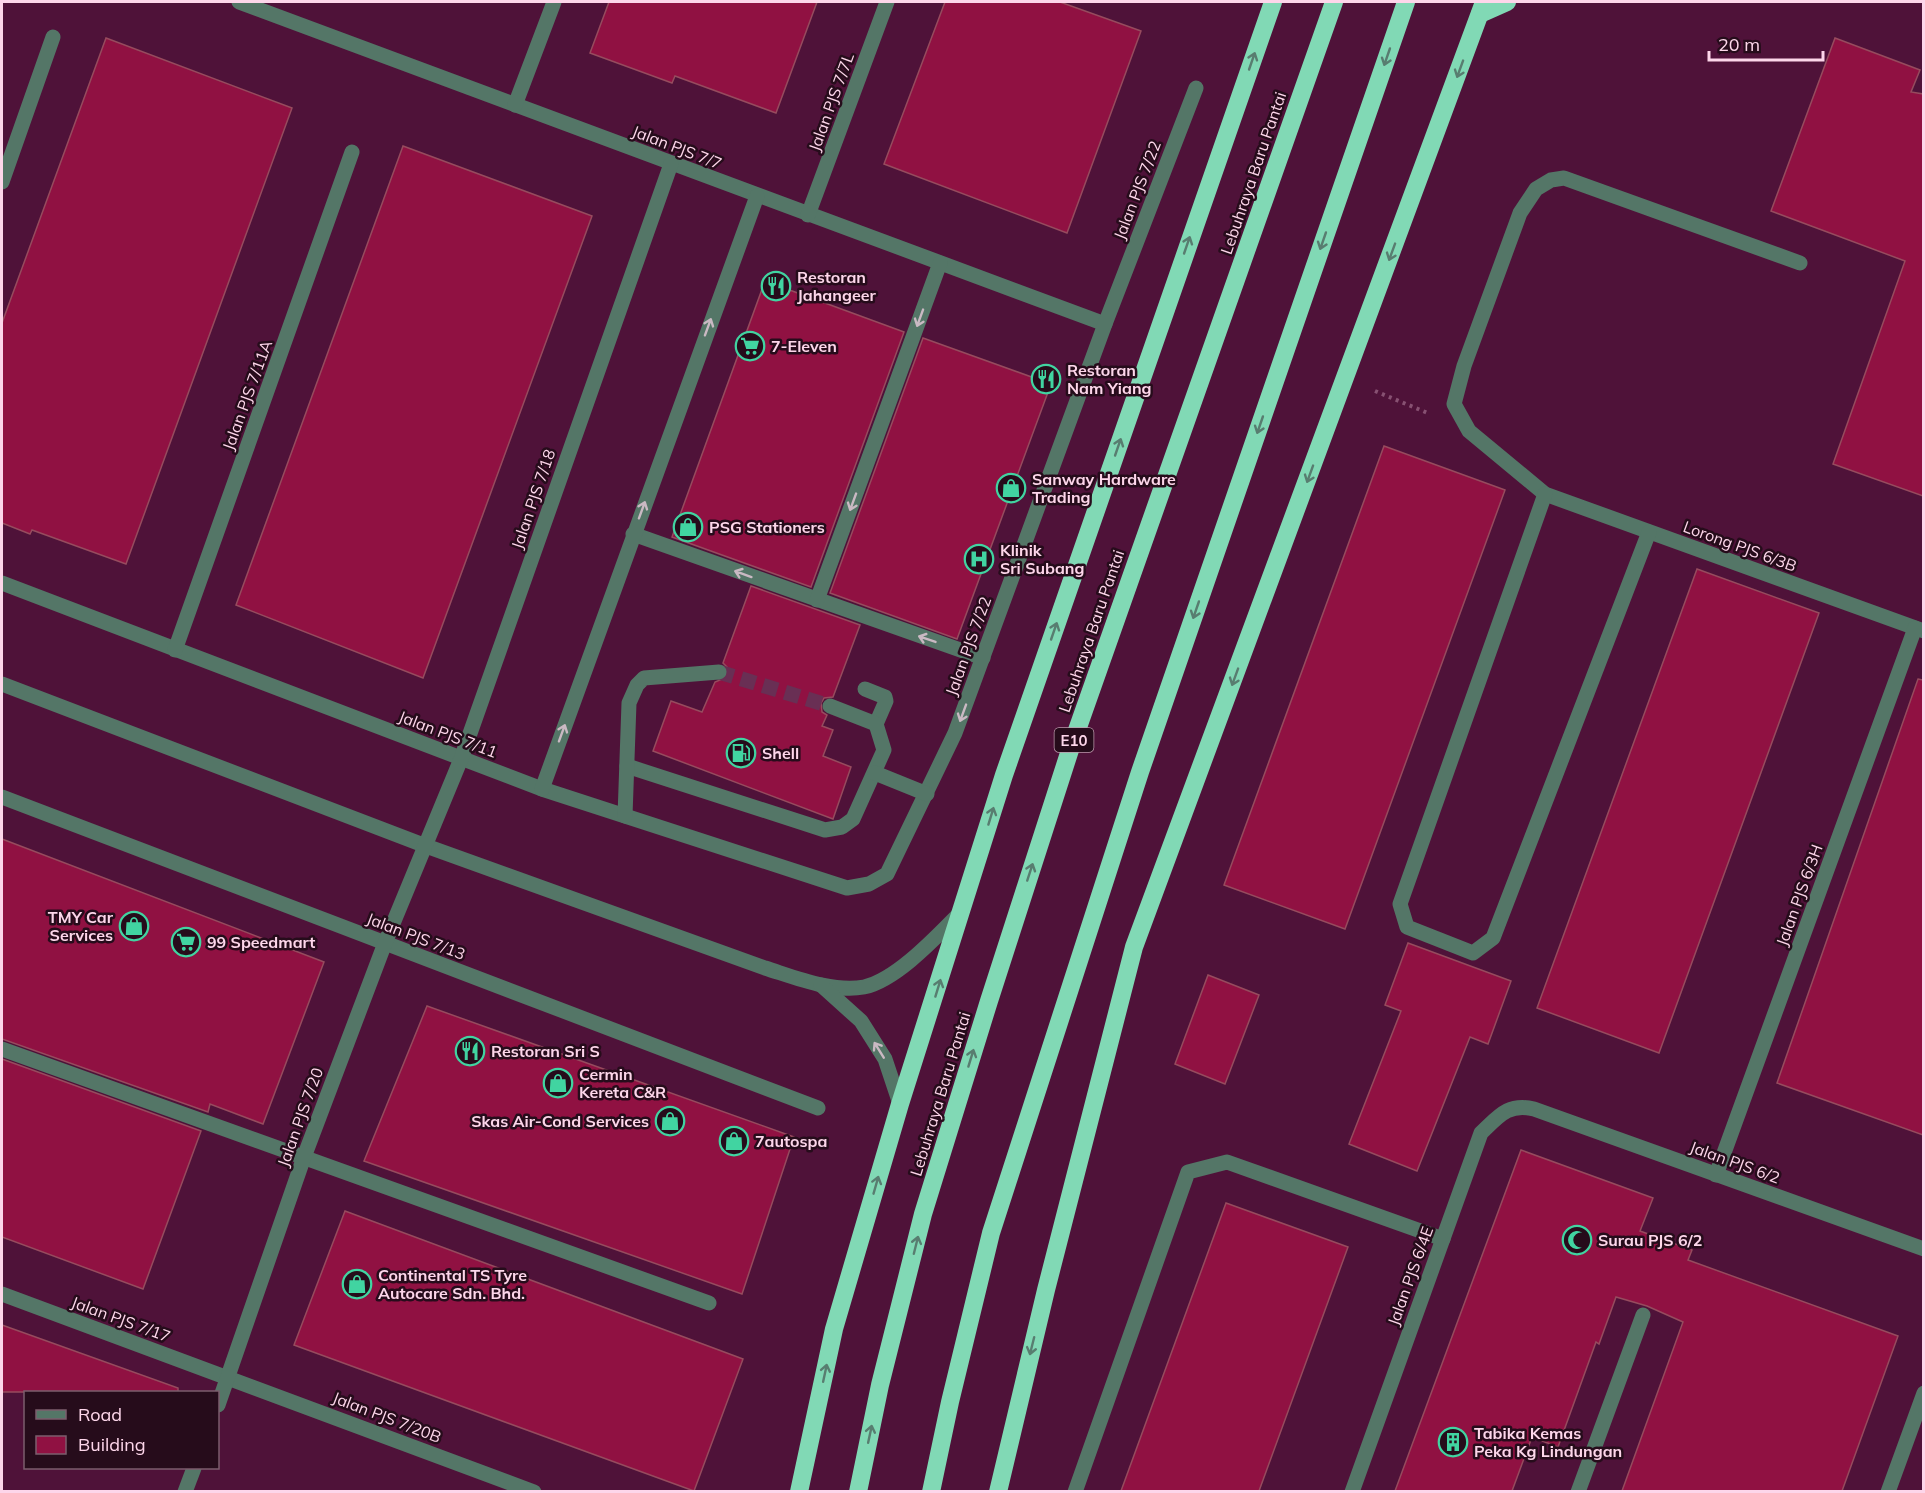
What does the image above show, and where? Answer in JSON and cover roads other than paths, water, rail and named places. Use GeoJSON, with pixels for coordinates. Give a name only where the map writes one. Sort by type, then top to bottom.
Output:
{"type":"FeatureCollection","features":[{"type":"Feature","properties":{"kind":"highway"},"geometry":{"type":"LineString","coordinates":[[799,1491],[834,1329],[900,1104],[1004,775],[1273,2]]}},
{"type":"Feature","properties":{"kind":"highway","name":"Lebuhraya Baru Pantai"},"geometry":{"type":"LineString","coordinates":[[858,1491],[880,1385],[923,1214],[989,1000],[1070,750],[1334,2]]}},
{"type":"Feature","properties":{"kind":"highway"},"geometry":{"type":"LineString","coordinates":[[932,1491],[950,1402],[992,1233],[1140,772],[1406,2]]}},
{"type":"Feature","properties":{"kind":"highway"},"geometry":{"type":"LineString","coordinates":[[998,1491],[1049,1278],[1134,948],[1481,6],[1507,2]]}},
{"type":"Feature","properties":{"kind":"street","name":"Jalan PJS 7/7"},"geometry":{"type":"LineString","coordinates":[[238,2],[1105,324]]}},
{"type":"Feature","properties":{"kind":"street"},"geometry":{"type":"LineString","coordinates":[[515,105],[554,2]]}},
{"type":"Feature","properties":{"kind":"street","name":"Jalan PJS 7/7L"},"geometry":{"type":"LineString","coordinates":[[808,215],[887,2]]}},
{"type":"Feature","properties":{"kind":"street"},"geometry":{"type":"LineString","coordinates":[[2,182],[53,37]]}},
{"type":"Feature","properties":{"kind":"street","name":"Jalan PJS 7/22"},"geometry":{"type":"LineString","coordinates":[[887,874],[955,733],[1105,324],[1196,88]]}},
{"type":"Feature","properties":{"kind":"street","name":"Jalan PJS 7/11A"},"geometry":{"type":"LineString","coordinates":[[175,650],[352,152]]}},
{"type":"Feature","properties":{"kind":"street","name":"Jalan PJS 7/18"},"geometry":{"type":"LineString","coordinates":[[426,846],[460,759],[671,164]]}},
{"type":"Feature","properties":{"kind":"street","name":"Lorong PJS 6/3B"},"geometry":{"type":"LineString","coordinates":[[1800,263],[1564,178],[1551,180],[1536,189],[1520,213],[1464,366],[1454,404],[1469,431],[1545,494],[1919,630]]}},
{"type":"Feature","properties":{"kind":"street"},"geometry":{"type":"LineString","coordinates":[[542,789],[757,196]]}},
{"type":"Feature","properties":{"kind":"street"},"geometry":{"type":"LineString","coordinates":[[817,600],[940,263]]}},
{"type":"Feature","properties":{"kind":"street"},"geometry":{"type":"LineString","coordinates":[[1545,494],[1400,904],[1407,927],[1473,953],[1493,938],[1649,532]]}},
{"type":"Feature","properties":{"kind":"street"},"geometry":{"type":"LineString","coordinates":[[633,534],[982,658]]}},
{"type":"Feature","properties":{"kind":"street","name":"Jalan PJS 7/11"},"geometry":{"type":"LineString","coordinates":[[2,583],[542,789],[847,888],[869,884],[887,874]]}},
{"type":"Feature","properties":{"kind":"street","name":"Jalan PJS 6/3H"},"geometry":{"type":"LineString","coordinates":[[1716,1175],[1919,630]]}},
{"type":"Feature","properties":{"kind":"street"},"geometry":{"type":"LineString","coordinates":[[625,816],[629,704],[637,685],[644,678],[719,672]]}},
{"type":"Feature","properties":{"kind":"street"},"geometry":{"type":"LineString","coordinates":[[2,684],[426,846],[765,968],[821,985],[864,987],[906,966],[961,912]]}},
{"type":"Feature","properties":{"kind":"street"},"geometry":{"type":"LineString","coordinates":[[627,766],[825,830],[842,827],[853,819],[884,750],[876,724],[886,701],[885,697],[865,689]]}},
{"type":"Feature","properties":{"kind":"street"},"geometry":{"type":"LineString","coordinates":[[830,706],[876,724]]}},
{"type":"Feature","properties":{"kind":"street"},"geometry":{"type":"LineString","coordinates":[[875,773],[927,794]]}},
{"type":"Feature","properties":{"kind":"street","name":"Jalan PJS 7/13"},"geometry":{"type":"LineString","coordinates":[[2,797],[818,1108]]}},
{"type":"Feature","properties":{"kind":"street","name":"Jalan PJS 7/20"},"geometry":{"type":"LineString","coordinates":[[219,1402],[304,1157],[386,943],[426,846]]}},
{"type":"Feature","properties":{"kind":"street"},"geometry":{"type":"LineString","coordinates":[[821,985],[861,1021],[885,1059],[900,1104]]}},
{"type":"Feature","properties":{"kind":"street"},"geometry":{"type":"LineString","coordinates":[[2,1049],[709,1304]]}},
{"type":"Feature","properties":{"kind":"street","name":"Jalan PJS 6/4E"},"geometry":{"type":"LineString","coordinates":[[1352,1491],[1482,1133],[1507,1108],[1521,1106],[1534,1109]]}},
{"type":"Feature","properties":{"kind":"street","name":"Jalan PJS 6/2"},"geometry":{"type":"LineString","coordinates":[[1534,1109],[1923,1249]]}},
{"type":"Feature","properties":{"kind":"street"},"geometry":{"type":"LineString","coordinates":[[1075,1491],[1188,1172],[1227,1162],[1443,1239]]}},
{"type":"Feature","properties":{"kind":"street","name":"Jalan PJS 7/17"},"geometry":{"type":"LineString","coordinates":[[2,1294],[228,1377]]}},
{"type":"Feature","properties":{"kind":"street"},"geometry":{"type":"LineString","coordinates":[[1578,1491],[1642,1315]]}},
{"type":"Feature","properties":{"kind":"street","name":"Jalan PJS 7/20B"},"geometry":{"type":"LineString","coordinates":[[228,1377],[534,1491]]}},
{"type":"Feature","properties":{"kind":"street"},"geometry":{"type":"LineString","coordinates":[[1888,1491],[1923,1393]]}},
{"type":"Feature","properties":{"kind":"street"},"geometry":{"type":"LineString","coordinates":[[185,1491],[193,1469]]}},
{"type":"Feature","properties":{"kind":"tunnel"},"geometry":{"type":"LineString","coordinates":[[719,672],[830,706]]}},
{"type":"Feature","properties":{"kind":"place","name":"Restoran Jahangeer"},"geometry":{"type":"Point","coordinates":[776,286]}},
{"type":"Feature","properties":{"kind":"place","name":"7-Eleven"},"geometry":{"type":"Point","coordinates":[750,346]}},
{"type":"Feature","properties":{"kind":"place","name":"Restoran Nam Yiang"},"geometry":{"type":"Point","coordinates":[1046,379]}},
{"type":"Feature","properties":{"kind":"place","name":"Sanway Hardware Trading"},"geometry":{"type":"Point","coordinates":[1011,488]}},
{"type":"Feature","properties":{"kind":"place","name":"PSG Stationers"},"geometry":{"type":"Point","coordinates":[688,527]}},
{"type":"Feature","properties":{"kind":"place","name":"Klinik Sri Subang"},"geometry":{"type":"Point","coordinates":[979,559]}},
{"type":"Feature","properties":{"kind":"place","name":"Shell"},"geometry":{"type":"Point","coordinates":[741,753]}},
{"type":"Feature","properties":{"kind":"place","name":"TMY Car Services"},"geometry":{"type":"Point","coordinates":[134,926]}},
{"type":"Feature","properties":{"kind":"place","name":"99 Speedmart"},"geometry":{"type":"Point","coordinates":[186,942]}},
{"type":"Feature","properties":{"kind":"place","name":"Restoran Sri S"},"geometry":{"type":"Point","coordinates":[470,1051]}},
{"type":"Feature","properties":{"kind":"place","name":"Cermin Kereta C&R"},"geometry":{"type":"Point","coordinates":[558,1083]}},
{"type":"Feature","properties":{"kind":"place","name":"Skas Air-Cond Services"},"geometry":{"type":"Point","coordinates":[670,1121]}},
{"type":"Feature","properties":{"kind":"place","name":"7autospa"},"geometry":{"type":"Point","coordinates":[734,1141]}},
{"type":"Feature","properties":{"kind":"place","name":"Surau PJS 6/2"},"geometry":{"type":"Point","coordinates":[1577,1240]}},
{"type":"Feature","properties":{"kind":"place","name":"Continental TS Tyre Autocare Sdn. Bhd."},"geometry":{"type":"Point","coordinates":[357,1284]}},
{"type":"Feature","properties":{"kind":"place","name":"Tabika Kemas Peka Kg Lindungan"},"geometry":{"type":"Point","coordinates":[1453,1442]}}]}
